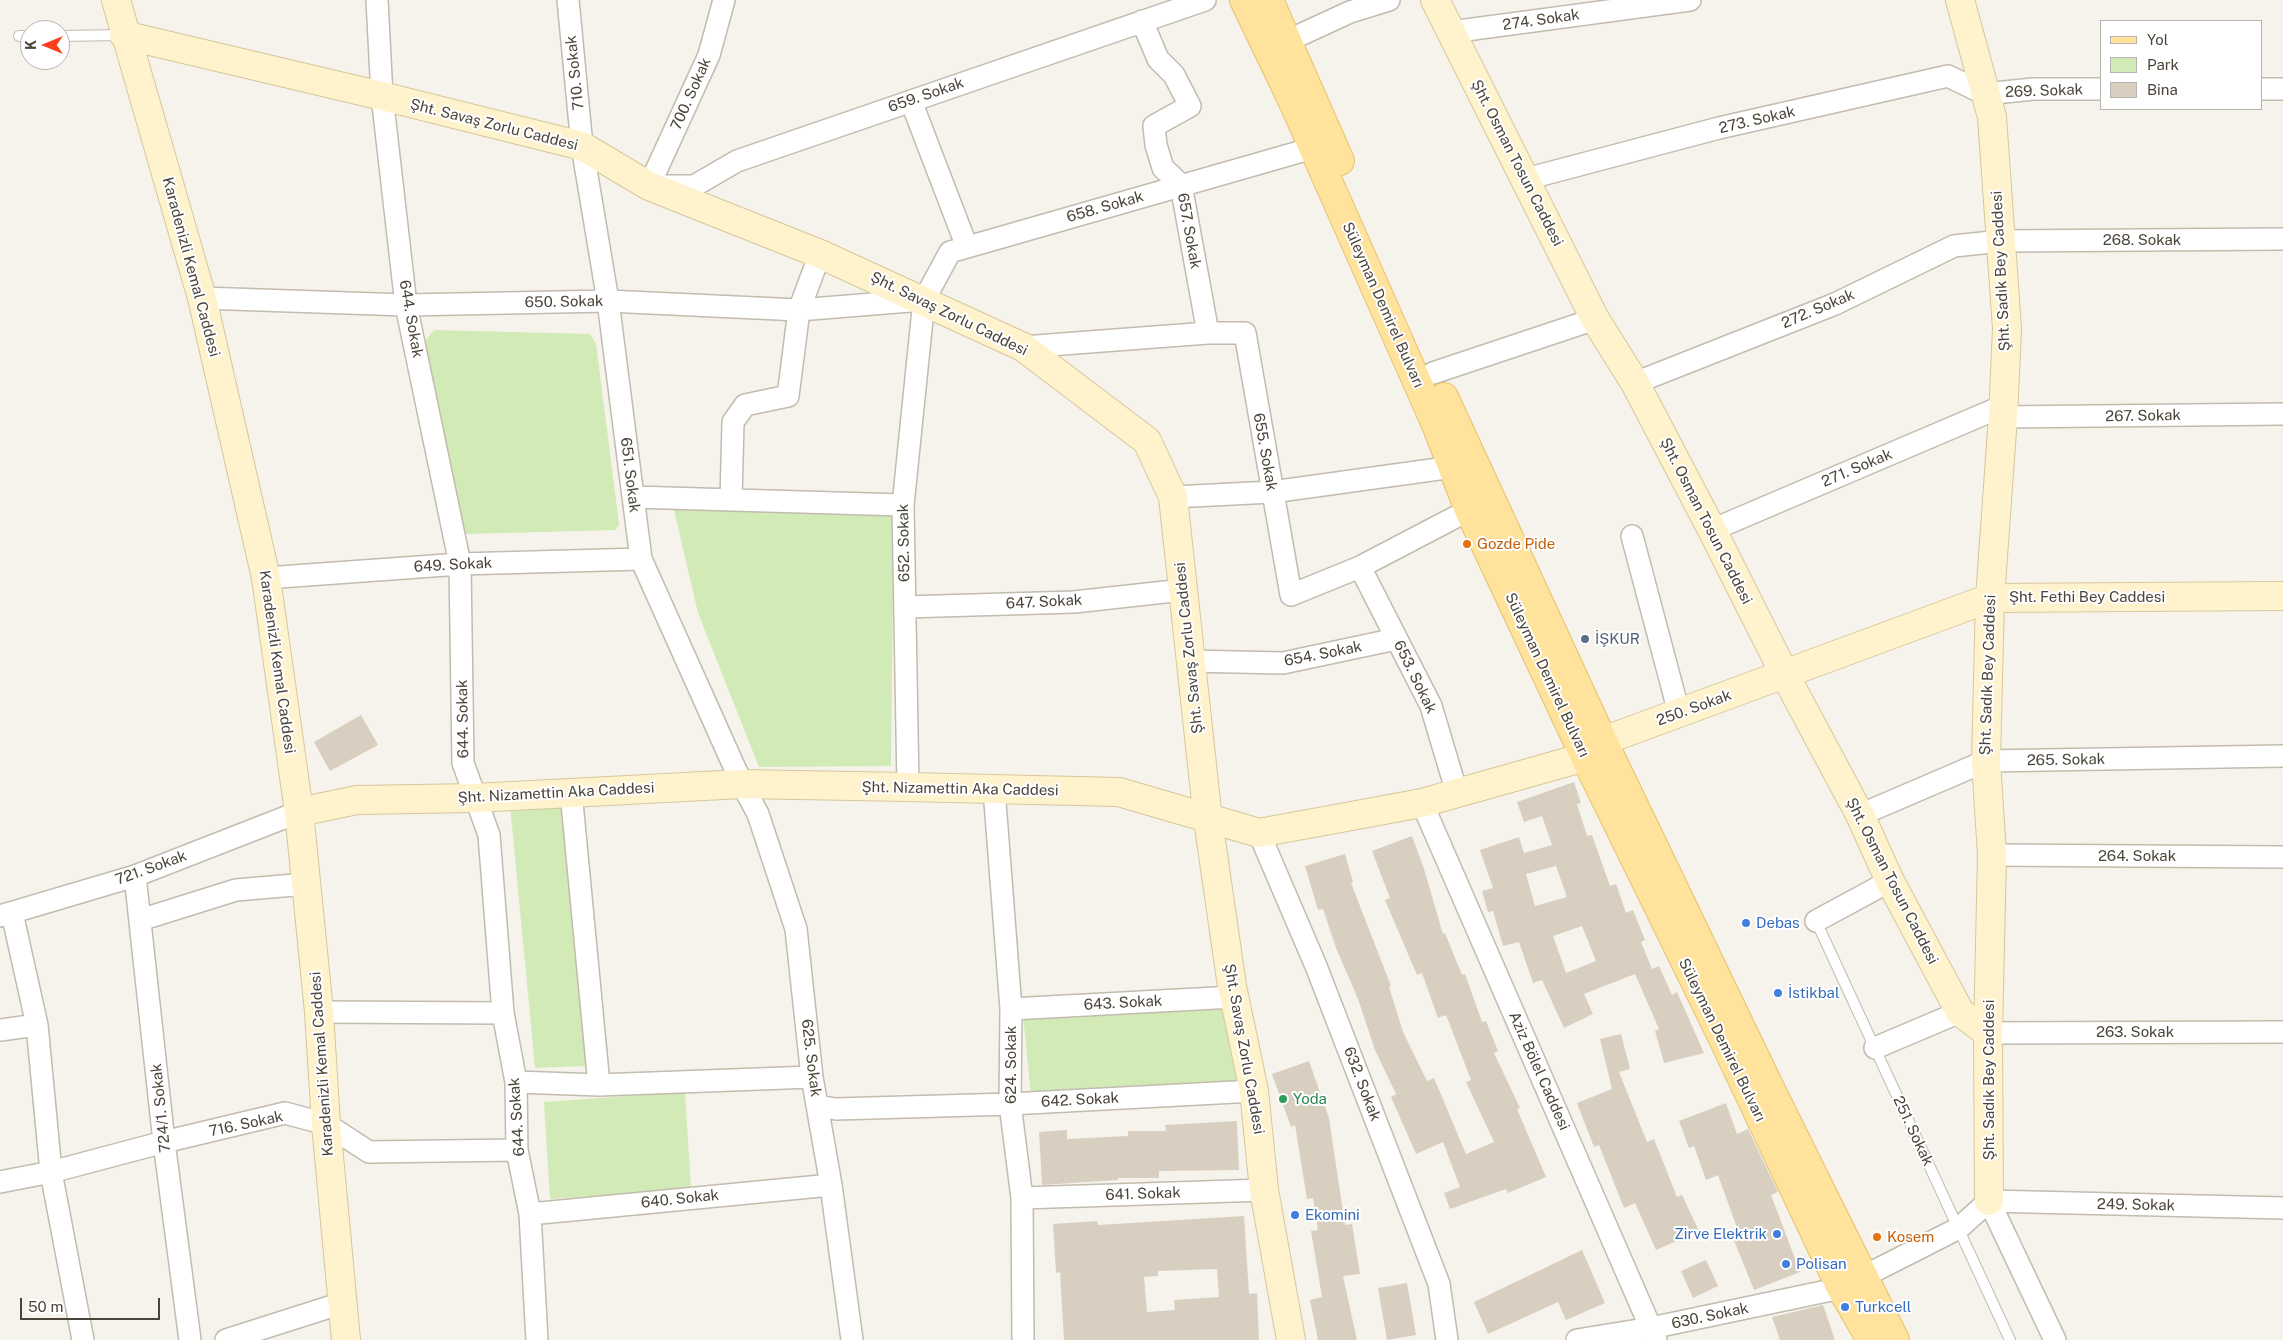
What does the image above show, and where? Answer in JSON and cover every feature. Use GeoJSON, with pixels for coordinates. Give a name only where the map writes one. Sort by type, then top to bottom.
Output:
{"type":"FeatureCollection","features":[{"type":"Feature","properties":{"kind":"main road","name":"Süleyman Demirel Bulvarı"},"geometry":{"type":"LineString","coordinates":[[1244,0],[1313,148],[1437,427],[1469,510],[1594,749]]}},
{"type":"Feature","properties":{"kind":"main road","name":"Süleyman Demirel Bulvarı"},"geometry":{"type":"LineString","coordinates":[[1269,0],[1433,373],[1594,749],[1724,1041],[1853,1281],[1895,1340]]}},
{"type":"Feature","properties":{"kind":"main road","name":"Süleyman Demirel Bulvarı"},"geometry":{"type":"LineString","coordinates":[[1853,1281],[1871,1340]]}},
{"type":"Feature","properties":{"kind":"street","name":"Karadenizli Kemal Caddesi"},"geometry":{"type":"LineString","coordinates":[[116,0],[124,35],[202,298],[266,578],[299,812],[319,1012],[326,1124],[346,1340]]}},
{"type":"Feature","properties":{"kind":"street","name":"644. Sokak"},"geometry":{"type":"LineString","coordinates":[[377,0],[382,96],[406,305],[460,564],[463,763],[490,835],[503,1013],[516,1082],[517,1150],[530,1214],[537,1340]]}},
{"type":"Feature","properties":{"kind":"street","name":"710. Sokak"},"geometry":{"type":"LineString","coordinates":[[568,0],[582,146]]}},
{"type":"Feature","properties":{"kind":"street","name":"700. Sokak"},"geometry":{"type":"LineString","coordinates":[[649,186],[709,55],[724,0]]}},
{"type":"Feature","properties":{"kind":"street","name":"659. Sokak"},"geometry":{"type":"LineString","coordinates":[[649,186],[694,186],[737,161],[1205,0]]}},
{"type":"Feature","properties":{"kind":"street"},"geometry":{"type":"LineString","coordinates":[[1287,41],[1350,12],[1389,0]]}},
{"type":"Feature","properties":{"kind":"street","name":"Şht. Osman Tosun Caddesi"},"geometry":{"type":"LineString","coordinates":[[1435,0],[1526,178],[1595,319],[1635,383],[1785,675],[1860,815],[1890,881],[1960,1012],[1988,1033]]}},
{"type":"Feature","properties":{"kind":"street","name":"274. Sokak"},"geometry":{"type":"LineString","coordinates":[[1451,32],[1690,0]]}},
{"type":"Feature","properties":{"kind":"street","name":"Şht. Sadık Bey Caddesi"},"geometry":{"type":"LineString","coordinates":[[1960,0],[1992,117],[2007,328],[1990,598],[1986,761],[1992,855],[1988,1033],[1989,1201],[2055,1340]]}},
{"type":"Feature","properties":{"kind":"street","name":"657. Sokak"},"geometry":{"type":"LineString","coordinates":[[1142,21],[1158,59],[1174,75],[1190,106],[1154,126],[1156,145],[1163,168],[1181,185],[1208,333]]}},
{"type":"Feature","properties":{"kind":"street","name":"Şht. Savaş Zorlu Caddesi"},"geometry":{"type":"LineString","coordinates":[[124,35],[582,146],[649,186],[820,254],[1024,347],[1146,441],[1173,497],[1189,661],[1208,820],[1234,997],[1254,1091],[1264,1190],[1291,1340]]}},
{"type":"Feature","properties":{"kind":"street","name":"273. Sokak"},"geometry":{"type":"LineString","coordinates":[[1526,178],[1719,128],[1948,76],[1985,94]]}},
{"type":"Feature","properties":{"kind":"street","name":"269. Sokak"},"geometry":{"type":"LineString","coordinates":[[1985,94],[2033,89],[2100,89]]}},
{"type":"Feature","properties":{"kind":"street"},"geometry":{"type":"LineString","coordinates":[[2263,89],[2283,89]]}},
{"type":"Feature","properties":{"kind":"street"},"geometry":{"type":"LineString","coordinates":[[911,101],[967,247]]}},
{"type":"Feature","properties":{"kind":"street","name":"651. Sokak"},"geometry":{"type":"LineString","coordinates":[[582,146],[608,301],[641,559],[742,784]]}},
{"type":"Feature","properties":{"kind":"street","name":"658. Sokak"},"geometry":{"type":"LineString","coordinates":[[924,300],[950,252],[1313,148]]}},
{"type":"Feature","properties":{"kind":"street","name":"268. Sokak"},"geometry":{"type":"LineString","coordinates":[[2001,241],[2283,239]]}},
{"type":"Feature","properties":{"kind":"street","name":"272. Sokak"},"geometry":{"type":"LineString","coordinates":[[1635,383],[1835,304],[1954,246],[2001,241]]}},
{"type":"Feature","properties":{"kind":"street"},"geometry":{"type":"LineString","coordinates":[[732,500],[733,422],[745,405],[788,396],[798,310],[820,254]]}},
{"type":"Feature","properties":{"kind":"street","name":"650. Sokak"},"geometry":{"type":"LineString","coordinates":[[202,298],[406,305],[608,301],[798,310],[924,300]]}},
{"type":"Feature","properties":{"kind":"street","name":"652. Sokak"},"geometry":{"type":"LineString","coordinates":[[908,787],[903,505],[924,300]]}},
{"type":"Feature","properties":{"kind":"street"},"geometry":{"type":"LineString","coordinates":[[1433,373],[1595,319]]}},
{"type":"Feature","properties":{"kind":"street","name":"655. Sokak"},"geometry":{"type":"LineString","coordinates":[[1024,347],[1208,333],[1245,333],[1291,595],[1360,567],[1469,510]]}},
{"type":"Feature","properties":{"kind":"street","name":"267. Sokak"},"geometry":{"type":"LineString","coordinates":[[2003,412],[2283,414]]}},
{"type":"Feature","properties":{"kind":"street","name":"271. Sokak"},"geometry":{"type":"LineString","coordinates":[[1712,530],[2003,412]]}},
{"type":"Feature","properties":{"kind":"street"},"geometry":{"type":"LineString","coordinates":[[1173,497],[1272,492],[1452,467]]}},
{"type":"Feature","properties":{"kind":"street"},"geometry":{"type":"LineString","coordinates":[[633,497],[903,505]]}},
{"type":"Feature","properties":{"kind":"street"},"geometry":{"type":"LineString","coordinates":[[1632,536],[1679,713]]}},
{"type":"Feature","properties":{"kind":"street","name":"649. Sokak"},"geometry":{"type":"LineString","coordinates":[[266,578],[460,564],[641,559]]}},
{"type":"Feature","properties":{"kind":"street","name":"653. Sokak"},"geometry":{"type":"LineString","coordinates":[[1360,567],[1431,706],[1456,793]]}},
{"type":"Feature","properties":{"kind":"street","name":"647. Sokak"},"geometry":{"type":"LineString","coordinates":[[905,607],[1074,602],[1182,590]]}},
{"type":"Feature","properties":{"kind":"street","name":"Şht. Fethi Bey Caddesi"},"geometry":{"type":"LineString","coordinates":[[1785,675],[1990,598],[2283,596]]}},
{"type":"Feature","properties":{"kind":"street","name":"654. Sokak"},"geometry":{"type":"LineString","coordinates":[[1189,661],[1283,663],[1396,639]]}},
{"type":"Feature","properties":{"kind":"street","name":"250. Sokak"},"geometry":{"type":"LineString","coordinates":[[1594,749],[1679,713],[1785,675]]}},
{"type":"Feature","properties":{"kind":"street","name":"Şht. Nizamettin Aka Caddesi"},"geometry":{"type":"LineString","coordinates":[[299,812],[357,800],[475,798],[742,784],[908,787],[1120,792],[1208,820],[1259,832],[1422,803],[1594,749]]}},
{"type":"Feature","properties":{"kind":"street","name":"265. Sokak"},"geometry":{"type":"LineString","coordinates":[[1860,815],[1986,761],[2283,756]]}},
{"type":"Feature","properties":{"kind":"street","name":"625. Sokak"},"geometry":{"type":"LineString","coordinates":[[742,784],[758,814],[796,929],[812,1077],[830,1185],[852,1340]]}},
{"type":"Feature","properties":{"kind":"street","name":"624. Sokak"},"geometry":{"type":"LineString","coordinates":[[994,790],[1011,1009],[1010,1104],[1022,1198],[1023,1340]]}},
{"type":"Feature","properties":{"kind":"street"},"geometry":{"type":"LineString","coordinates":[[571,792],[599,1085]]}},
{"type":"Feature","properties":{"kind":"street","name":"Aziz Bölel Caddesi"},"geometry":{"type":"LineString","coordinates":[[1422,803],[1654,1334]]}},
{"type":"Feature","properties":{"kind":"street","name":"721. Sokak"},"geometry":{"type":"LineString","coordinates":[[4,910],[135,876],[299,812]]}},
{"type":"Feature","properties":{"kind":"street","name":"632. Sokak"},"geometry":{"type":"LineString","coordinates":[[1259,832],[1316,966],[1439,1284],[1447,1340]]}},
{"type":"Feature","properties":{"kind":"street","name":"264. Sokak"},"geometry":{"type":"LineString","coordinates":[[1992,855],[2283,857]]}},
{"type":"Feature","properties":{"kind":"street","name":"724/1. Sokak"},"geometry":{"type":"LineString","coordinates":[[135,876],[164,1142],[190,1340]]}},
{"type":"Feature","properties":{"kind":"street"},"geometry":{"type":"LineString","coordinates":[[1816,922],[1890,881]]}},
{"type":"Feature","properties":{"kind":"street"},"geometry":{"type":"LineString","coordinates":[[140,920],[236,890],[306,884]]}},
{"type":"Feature","properties":{"kind":"street"},"geometry":{"type":"LineString","coordinates":[[4,910],[37,1025],[51,1172],[83,1340]]}},
{"type":"Feature","properties":{"kind":"street","name":"643. Sokak"},"geometry":{"type":"LineString","coordinates":[[1011,1009],[1234,997]]}},
{"type":"Feature","properties":{"kind":"street"},"geometry":{"type":"LineString","coordinates":[[319,1012],[503,1013]]}},
{"type":"Feature","properties":{"kind":"street"},"geometry":{"type":"LineString","coordinates":[[1875,1048],[1960,1012]]}},
{"type":"Feature","properties":{"kind":"street"},"geometry":{"type":"LineString","coordinates":[[0,1030],[37,1025]]}},
{"type":"Feature","properties":{"kind":"street","name":"263. Sokak"},"geometry":{"type":"LineString","coordinates":[[1988,1033],[2283,1032]]}},
{"type":"Feature","properties":{"kind":"street"},"geometry":{"type":"LineString","coordinates":[[516,1082],[599,1085],[812,1077]]}},
{"type":"Feature","properties":{"kind":"street","name":"642. Sokak"},"geometry":{"type":"LineString","coordinates":[[817,1106],[836,1109],[1010,1104],[1254,1091]]}},
{"type":"Feature","properties":{"kind":"street","name":"716. Sokak"},"geometry":{"type":"LineString","coordinates":[[0,1182],[51,1172],[285,1113],[326,1124],[369,1152],[517,1150]]}},
{"type":"Feature","properties":{"kind":"street","name":"640. Sokak"},"geometry":{"type":"LineString","coordinates":[[530,1214],[830,1185]]}},
{"type":"Feature","properties":{"kind":"street","name":"641. Sokak"},"geometry":{"type":"LineString","coordinates":[[1022,1198],[1264,1190]]}},
{"type":"Feature","properties":{"kind":"street","name":"630. Sokak"},"geometry":{"type":"LineString","coordinates":[[1577,1340],[1654,1334],[1853,1281],[1959,1228],[1989,1201]]}},
{"type":"Feature","properties":{"kind":"street","name":"249. Sokak"},"geometry":{"type":"LineString","coordinates":[[1989,1201],[2283,1208]]}},
{"type":"Feature","properties":{"kind":"street"},"geometry":{"type":"LineString","coordinates":[[226,1340],[342,1303]]}},
{"type":"Feature","properties":{"kind":"lane","name":"Şht. Savaş Zorlu Caddesi"},"geometry":{"type":"LineString","coordinates":[[70,36],[124,35]]}},
{"type":"Feature","properties":{"kind":"lane","name":"251. Sokak"},"geometry":{"type":"LineString","coordinates":[[1816,922],[2010,1340]]}},
{"type":"Feature","properties":{"kind":"green space"},"geometry":{"type":"Polygon","coordinates":[[[434,330],[590,334],[596,344],[619,524],[616,530],[467,534],[460,527],[425,341],[434,330]]]}},
{"type":"Feature","properties":{"kind":"green space"},"geometry":{"type":"Polygon","coordinates":[[[674,510],[894,513],[891,766],[759,767],[698,613],[674,510]]]}},
{"type":"Feature","properties":{"kind":"green space"},"geometry":{"type":"Polygon","coordinates":[[[563,802],[587,1066],[535,1068],[510,805],[563,802]]]}},
{"type":"Feature","properties":{"kind":"green space"},"geometry":{"type":"Polygon","coordinates":[[[1224,1005],[1238,1084],[1031,1096],[1023,1016],[1224,1005]]]}},
{"type":"Feature","properties":{"kind":"green space"},"geometry":{"type":"Polygon","coordinates":[[[685,1092],[691,1189],[550,1199],[544,1102],[685,1092]]]}},
{"type":"Feature","properties":{"kind":"building"},"geometry":{"type":"Polygon","coordinates":[[[361,715],[378,745],[330,771],[314,742],[361,715]]]}},
{"type":"Feature","properties":{"kind":"building"},"geometry":{"type":"Polygon","coordinates":[[[1574,782],[1581,803],[1577,804],[1587,836],[1592,835],[1610,886],[1616,884],[1626,913],[1633,910],[1645,940],[1641,942],[1652,969],[1659,966],[1672,995],[1677,992],[1704,1053],[1664,1063],[1655,1031],[1659,1029],[1635,974],[1584,994],[1593,1014],[1564,1028],[1542,980],[1533,983],[1519,942],[1503,946],[1493,911],[1488,912],[1482,891],[1493,888],[1480,850],[1519,837],[1524,853],[1552,845],[1542,816],[1524,822],[1517,802],[1574,782]],[[1556,866],[1526,874],[1535,906],[1567,897],[1556,866]],[[1582,926],[1553,936],[1566,973],[1596,961],[1582,926]]]}},
{"type":"Feature","properties":{"kind":"building"},"geometry":{"type":"Polygon","coordinates":[[[1412,836],[1443,934],[1445,933],[1462,975],[1465,974],[1482,1022],[1486,1021],[1498,1051],[1494,1053],[1520,1108],[1517,1109],[1546,1177],[1508,1193],[1506,1189],[1450,1209],[1444,1193],[1460,1187],[1443,1142],[1416,1154],[1391,1097],[1396,1094],[1375,1050],[1358,999],[1336,948],[1323,909],[1318,910],[1305,866],[1345,854],[1353,882],[1351,883],[1391,986],[1389,987],[1403,1032],[1427,1081],[1434,1078],[1466,1154],[1494,1142],[1466,1082],[1471,1080],[1446,1015],[1438,1018],[1422,973],[1417,975],[1385,900],[1390,898],[1372,851],[1412,836]]]}},
{"type":"Feature","properties":{"kind":"building"},"geometry":{"type":"Polygon","coordinates":[[[1621,1034],[1630,1069],[1619,1072],[1647,1142],[1654,1139],[1677,1197],[1682,1195],[1699,1231],[1656,1250],[1635,1203],[1624,1208],[1599,1145],[1594,1147],[1577,1103],[1612,1089],[1600,1039],[1621,1034]]]}},
{"type":"Feature","properties":{"kind":"building"},"geometry":{"type":"Polygon","coordinates":[[[1309,1061],[1329,1118],[1345,1225],[1352,1224],[1360,1274],[1343,1276],[1357,1340],[1318,1340],[1310,1300],[1322,1297],[1311,1231],[1318,1230],[1313,1198],[1307,1199],[1295,1125],[1291,1127],[1272,1074],[1309,1061]]]}},
{"type":"Feature","properties":{"kind":"building"},"geometry":{"type":"Polygon","coordinates":[[[1726,1103],[1737,1134],[1748,1129],[1778,1192],[1771,1195],[1800,1272],[1754,1290],[1733,1238],[1740,1236],[1718,1175],[1706,1180],[1694,1146],[1689,1148],[1679,1121],[1726,1103]]]}},
{"type":"Feature","properties":{"kind":"building"},"geometry":{"type":"Polygon","coordinates":[[[1237,1121],[1239,1170],[1159,1171],[1159,1178],[1118,1178],[1118,1180],[1042,1185],[1039,1132],[1067,1130],[1067,1139],[1128,1136],[1128,1131],[1166,1131],[1165,1125],[1237,1121]]]}},
{"type":"Feature","properties":{"kind":"building"},"geometry":{"type":"Polygon","coordinates":[[[1244,1216],[1249,1294],[1257,1293],[1259,1340],[1064,1340],[1060,1272],[1056,1273],[1053,1224],[1097,1221],[1098,1225],[1244,1216]],[[1217,1269],[1158,1271],[1158,1276],[1144,1277],[1147,1312],[1175,1310],[1174,1300],[1219,1297],[1217,1269]]]}},
{"type":"Feature","properties":{"kind":"building"},"geometry":{"type":"Polygon","coordinates":[[[1582,1250],[1605,1303],[1566,1320],[1558,1302],[1488,1334],[1474,1302],[1582,1250]]]}},
{"type":"Feature","properties":{"kind":"building"},"geometry":{"type":"Polygon","coordinates":[[[1706,1260],[1718,1286],[1693,1298],[1681,1271],[1706,1260]]]}},
{"type":"Feature","properties":{"kind":"building"},"geometry":{"type":"Polygon","coordinates":[[[1407,1283],[1416,1335],[1387,1340],[1378,1288],[1407,1283]]]}},
{"type":"Feature","properties":{"kind":"building"},"geometry":{"type":"Polygon","coordinates":[[[1823,1305],[1835,1340],[1780,1340],[1772,1317],[1823,1305]]]}},
{"type":"Feature","properties":{"kind":"place","name":"Gozde Pide"},"geometry":{"type":"Point","coordinates":[1467,544]}},
{"type":"Feature","properties":{"kind":"place","name":"İŞKUR"},"geometry":{"type":"Point","coordinates":[1585,639]}},
{"type":"Feature","properties":{"kind":"place","name":"Debas"},"geometry":{"type":"Point","coordinates":[1746,923]}},
{"type":"Feature","properties":{"kind":"place","name":"İstikbal"},"geometry":{"type":"Point","coordinates":[1778,993]}},
{"type":"Feature","properties":{"kind":"place","name":"Yoda"},"geometry":{"type":"Point","coordinates":[1283,1099]}},
{"type":"Feature","properties":{"kind":"place","name":"Ekomini"},"geometry":{"type":"Point","coordinates":[1295,1215]}},
{"type":"Feature","properties":{"kind":"place","name":"Zirve Elektrik"},"geometry":{"type":"Point","coordinates":[1777,1234]}},
{"type":"Feature","properties":{"kind":"place","name":"Kosem"},"geometry":{"type":"Point","coordinates":[1877,1237]}},
{"type":"Feature","properties":{"kind":"place","name":"Polisan"},"geometry":{"type":"Point","coordinates":[1786,1264]}},
{"type":"Feature","properties":{"kind":"place","name":"Turkcell"},"geometry":{"type":"Point","coordinates":[1845,1307]}}]}
